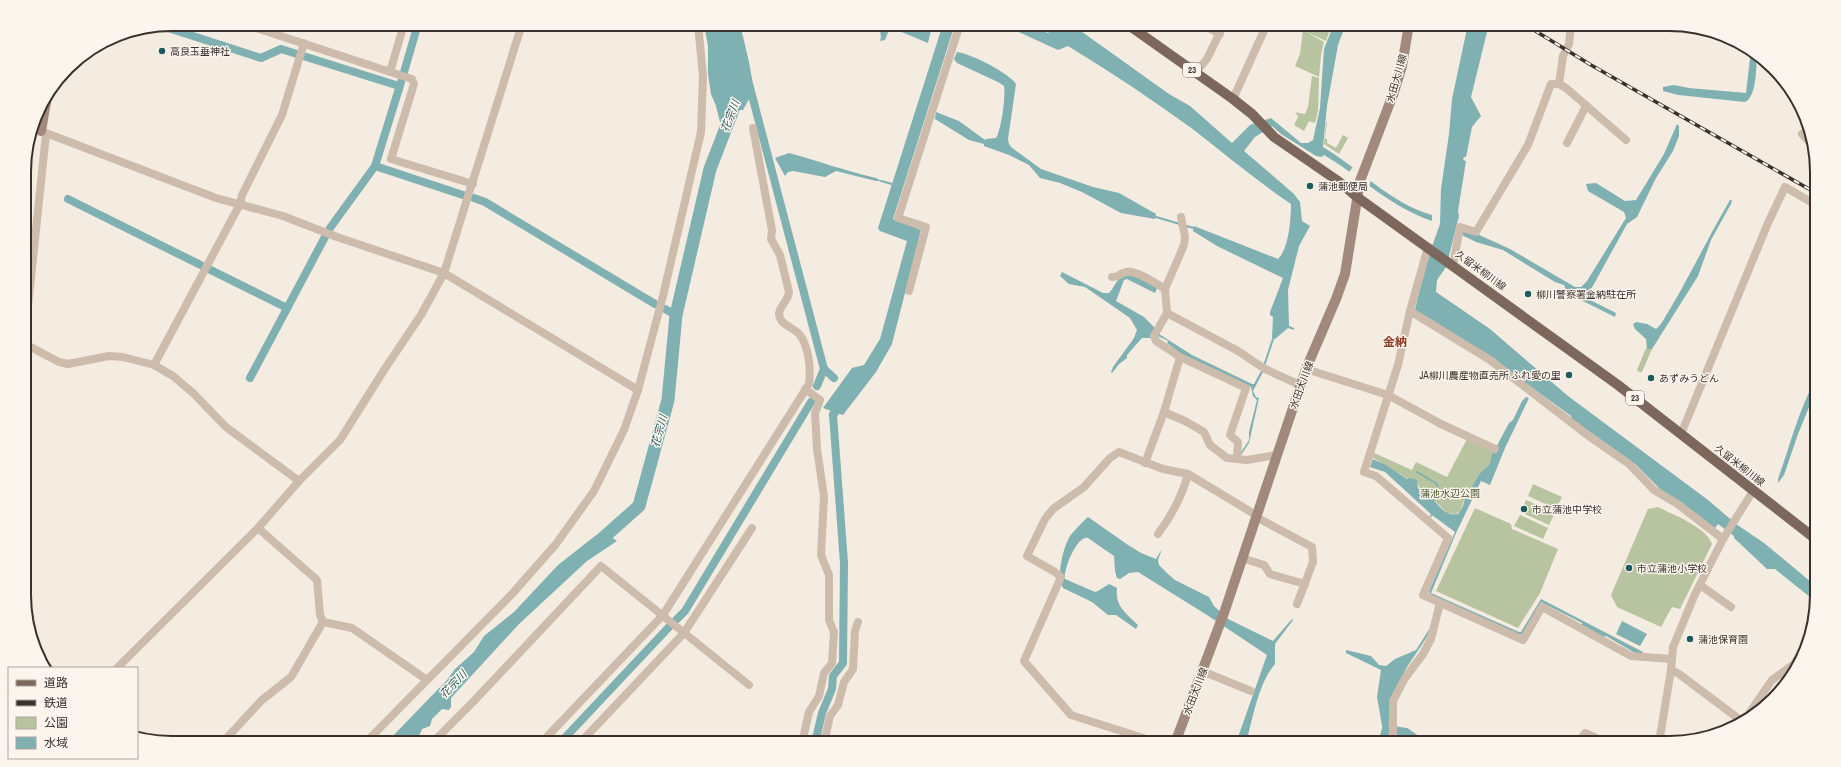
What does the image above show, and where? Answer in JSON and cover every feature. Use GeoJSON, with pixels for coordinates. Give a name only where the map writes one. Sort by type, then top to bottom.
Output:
{"type":"FeatureCollection","features":[{"type":"Feature","properties":{"kind":"main road","name":"久留米柳川線"},"geometry":{"type":"LineString","coordinates":[[1137,31],[1233,99],[1256,118],[1274,137],[1338,181],[1357,197],[1451,263],[1612,381],[1810,535]]}},
{"type":"Feature","properties":{"kind":"main road","name":"水田大川線"},"geometry":{"type":"LineString","coordinates":[[1178,736],[1220,626],[1300,385],[1345,274],[1361,177],[1394,92],[1402,66],[1408,31]]}},
{"type":"Feature","properties":{"kind":"main road"},"geometry":{"type":"LineString","coordinates":[[40,131],[43,116]]}},
{"type":"Feature","properties":{"kind":"street"},"geometry":{"type":"LineString","coordinates":[[266,31],[412,79],[414,84],[391,159],[473,184]]}},
{"type":"Feature","properties":{"kind":"street"},"geometry":{"type":"LineString","coordinates":[[390,72],[402,31]]}},
{"type":"Feature","properties":{"kind":"street"},"geometry":{"type":"LineString","coordinates":[[118,667],[258,528],[300,481],[340,440],[384,370],[421,316],[444,273],[520,31]]}},
{"type":"Feature","properties":{"kind":"street"},"geometry":{"type":"LineString","coordinates":[[372,736],[512,594],[560,539],[594,491],[624,430],[638,390],[663,296],[701,132],[704,76],[699,31]]}},
{"type":"Feature","properties":{"kind":"street"},"geometry":{"type":"LineString","coordinates":[[909,291],[926,227],[898,218],[958,31]]}},
{"type":"Feature","properties":{"kind":"street"},"geometry":{"type":"LineString","coordinates":[[1214,31],[1220,34]]}},
{"type":"Feature","properties":{"kind":"street"},"geometry":{"type":"LineString","coordinates":[[1195,73],[1207,59],[1221,31]]}},
{"type":"Feature","properties":{"kind":"street"},"geometry":{"type":"LineString","coordinates":[[1233,99],[1264,31]]}},
{"type":"Feature","properties":{"kind":"street"},"geometry":{"type":"LineString","coordinates":[[1559,84],[1563,56],[1569,44],[1570,31]]}},
{"type":"Feature","properties":{"kind":"street"},"geometry":{"type":"LineString","coordinates":[[154,365],[240,204],[242,195],[282,115],[304,43]]}},
{"type":"Feature","properties":{"kind":"street"},"geometry":{"type":"LineString","coordinates":[[1451,263],[1460,227],[1476,232],[1528,145],[1551,84],[1559,84],[1566,88],[1626,140]]}},
{"type":"Feature","properties":{"kind":"street"},"geometry":{"type":"LineString","coordinates":[[1567,143],[1586,106]]}},
{"type":"Feature","properties":{"kind":"street"},"geometry":{"type":"LineString","coordinates":[[548,736],[662,615],[809,384],[810,375],[804,346],[800,335],[783,322],[779,315],[780,310],[788,298],[789,292],[780,254],[771,239],[772,230],[753,128]]}},
{"type":"Feature","properties":{"kind":"street"},"geometry":{"type":"LineString","coordinates":[[31,253],[40,131],[216,198],[283,216],[337,238],[444,273],[638,390]]}},
{"type":"Feature","properties":{"kind":"street"},"geometry":{"type":"LineString","coordinates":[[1802,134],[1806,138]]}},
{"type":"Feature","properties":{"kind":"street"},"geometry":{"type":"LineString","coordinates":[[1681,434],[1768,222],[1785,187],[1810,202]]}},
{"type":"Feature","properties":{"kind":"street"},"geometry":{"type":"LineString","coordinates":[[1181,217],[1185,237],[1184,245],[1168,286],[1165,289],[1167,313],[1154,336],[1156,341],[1180,357],[1246,388],[1230,435],[1238,442],[1237,458]]}},
{"type":"Feature","properties":{"kind":"street"},"geometry":{"type":"LineString","coordinates":[[1429,248],[1410,311],[1398,365],[1364,472],[1376,476],[1448,538],[1423,595],[1440,604],[1523,640],[1542,607],[1630,656],[1671,659]]}},
{"type":"Feature","properties":{"kind":"street"},"geometry":{"type":"LineString","coordinates":[[1112,277],[1116,277],[1126,272],[1134,272],[1165,289]]}},
{"type":"Feature","properties":{"kind":"street"},"geometry":{"type":"LineString","coordinates":[[1410,311],[1490,360],[1590,438],[1629,464],[1654,490],[1725,536]]}},
{"type":"Feature","properties":{"kind":"street"},"geometry":{"type":"LineString","coordinates":[[1167,313],[1238,350],[1266,369],[1300,385]]}},
{"type":"Feature","properties":{"kind":"street"},"geometry":{"type":"LineString","coordinates":[[31,347],[59,362],[68,364],[109,356],[123,357],[154,365],[173,376],[193,393],[226,427],[300,481]]}},
{"type":"Feature","properties":{"kind":"street"},"geometry":{"type":"LineString","coordinates":[[1145,463],[1164,412],[1180,357]]}},
{"type":"Feature","properties":{"kind":"street"},"geometry":{"type":"LineString","coordinates":[[1306,369],[1388,395],[1441,424],[1495,449]]}},
{"type":"Feature","properties":{"kind":"street"},"geometry":{"type":"LineString","coordinates":[[804,736],[809,712],[819,696],[824,673],[832,663],[834,632],[829,620],[829,575],[821,555],[824,496],[817,449],[815,413],[820,400],[805,389]]}},
{"type":"Feature","properties":{"kind":"street"},"geometry":{"type":"LineString","coordinates":[[1164,412],[1185,421],[1204,432],[1210,445],[1227,458],[1247,460],[1276,455]]}},
{"type":"Feature","properties":{"kind":"street"},"geometry":{"type":"LineString","coordinates":[[1137,736],[1071,715],[1024,661],[1061,577],[1027,556],[1045,519],[1052,509],[1084,487],[1116,453],[1122,452],[1163,470],[1188,474],[1256,516],[1312,547],[1313,562],[1298,604]]}},
{"type":"Feature","properties":{"kind":"street"},"geometry":{"type":"LineString","coordinates":[[1158,534],[1172,515],[1182,494],[1188,474]]}},
{"type":"Feature","properties":{"kind":"street"},"geometry":{"type":"LineString","coordinates":[[1660,736],[1671,670],[1673,647],[1700,585],[1725,536],[1753,490]]}},
{"type":"Feature","properties":{"kind":"street"},"geometry":{"type":"LineString","coordinates":[[258,528],[317,580],[320,615],[323,622]]}},
{"type":"Feature","properties":{"kind":"street"},"geometry":{"type":"LineString","coordinates":[[587,736],[684,632],[752,528]]}},
{"type":"Feature","properties":{"kind":"street"},"geometry":{"type":"LineString","coordinates":[[1242,558],[1264,565],[1270,574],[1305,584]]}},
{"type":"Feature","properties":{"kind":"street"},"geometry":{"type":"LineString","coordinates":[[439,736],[601,566],[749,685]]}},
{"type":"Feature","properties":{"kind":"street"},"geometry":{"type":"LineString","coordinates":[[1700,585],[1731,607]]}},
{"type":"Feature","properties":{"kind":"street"},"geometry":{"type":"LineString","coordinates":[[1392,736],[1393,701],[1405,678],[1423,654],[1431,639],[1440,604]]}},
{"type":"Feature","properties":{"kind":"street"},"geometry":{"type":"LineString","coordinates":[[323,622],[352,628],[427,680]]}},
{"type":"Feature","properties":{"kind":"street"},"geometry":{"type":"LineString","coordinates":[[229,736],[262,700],[290,677],[323,622]]}},
{"type":"Feature","properties":{"kind":"street"},"geometry":{"type":"LineString","coordinates":[[826,736],[830,716],[838,704],[844,682],[853,669],[855,631],[858,622]]}},
{"type":"Feature","properties":{"kind":"street"},"geometry":{"type":"LineString","coordinates":[[1752,709],[1772,680],[1791,666]]}},
{"type":"Feature","properties":{"kind":"street"},"geometry":{"type":"LineString","coordinates":[[1671,670],[1679,674],[1738,718]]}},
{"type":"Feature","properties":{"kind":"street"},"geometry":{"type":"LineString","coordinates":[[1202,671],[1251,691]]}},
{"type":"Feature","properties":{"kind":"street"},"geometry":{"type":"LineString","coordinates":[[1583,736],[1585,733],[1592,736]]}},
{"type":"Feature","properties":{"kind":"green space"},"geometry":{"type":"Polygon","coordinates":[[[1303,31],[1324,42],[1319,77],[1295,66],[1300,54],[1303,31]]]}},
{"type":"Feature","properties":{"kind":"green space"},"geometry":{"type":"Polygon","coordinates":[[[1305,31],[1330,31],[1326,41],[1305,31]]]}},
{"type":"Feature","properties":{"kind":"green space"},"geometry":{"type":"Polygon","coordinates":[[[1312,76],[1319,78],[1318,111],[1315,123],[1309,121],[1304,131],[1294,125],[1298,117],[1294,112],[1305,114],[1308,107],[1312,76]]]}},
{"type":"Feature","properties":{"kind":"green space"},"geometry":{"type":"Polygon","coordinates":[[[1326,123],[1325,138],[1327,139],[1327,143],[1336,148],[1343,135],[1348,138],[1339,154],[1324,144],[1326,123]]]}},
{"type":"Feature","properties":{"kind":"green space"},"geometry":{"type":"Polygon","coordinates":[[[1646,348],[1652,349],[1642,372],[1639,372],[1637,370],[1646,348]]]}},
{"type":"Feature","properties":{"kind":"green space","name":"蒲池水辺公園"},"geometry":{"type":"Polygon","coordinates":[[[1468,437],[1496,451],[1490,464],[1480,473],[1465,498],[1460,511],[1456,514],[1447,513],[1436,502],[1434,504],[1437,511],[1431,518],[1429,516],[1434,511],[1431,504],[1435,501],[1424,493],[1417,482],[1408,479],[1372,457],[1374,453],[1412,470],[1416,462],[1447,477],[1468,437]]]}},
{"type":"Feature","properties":{"kind":"green space"},"geometry":{"type":"Polygon","coordinates":[[[1533,484],[1562,497],[1556,509],[1528,496],[1533,484]]]}},
{"type":"Feature","properties":{"kind":"green space"},"geometry":{"type":"Polygon","coordinates":[[[1526,500],[1555,513],[1549,525],[1521,512],[1526,500]]]}},
{"type":"Feature","properties":{"kind":"green space"},"geometry":{"type":"Polygon","coordinates":[[[1658,507],[1696,527],[1709,538],[1712,544],[1680,609],[1672,607],[1661,627],[1617,607],[1611,595],[1648,509],[1658,507]]]}},
{"type":"Feature","properties":{"kind":"green space"},"geometry":{"type":"Polygon","coordinates":[[[1475,508],[1511,524],[1512,529],[1558,549],[1540,593],[1518,628],[1436,591],[1475,508]]]}},
{"type":"Feature","properties":{"kind":"green space"},"geometry":{"type":"Polygon","coordinates":[[[1520,515],[1548,528],[1543,539],[1514,526],[1520,515]]]}},
{"type":"Feature","properties":{"kind":"water"},"geometry":{"type":"Polygon","coordinates":[[[705,31],[742,31],[754,90],[743,110],[737,110],[731,124],[720,122],[711,94],[708,74],[708,46],[705,31]]]}},
{"type":"Feature","properties":{"kind":"water"},"geometry":{"type":"Polygon","coordinates":[[[880,31],[889,31],[885,40],[880,41],[880,31]]]}},
{"type":"Feature","properties":{"kind":"water"},"geometry":{"type":"Polygon","coordinates":[[[899,31],[931,31],[928,43],[899,31]]]}},
{"type":"Feature","properties":{"kind":"water"},"geometry":{"type":"Polygon","coordinates":[[[941,31],[953,31],[893,219],[921,230],[892,344],[876,372],[843,415],[823,408],[852,368],[864,365],[880,339],[907,241],[880,231],[878,228],[941,31]]]}},
{"type":"Feature","properties":{"kind":"water"},"geometry":{"type":"Polygon","coordinates":[[[1016,31],[1044,31],[1048,33],[1050,31],[1081,31],[1169,94],[1190,106],[1232,143],[1250,125],[1271,118],[1301,143],[1308,143],[1313,140],[1320,108],[1324,49],[1331,31],[1343,31],[1338,45],[1327,106],[1323,147],[1389,194],[1417,210],[1432,215],[1432,221],[1403,208],[1324,155],[1322,157],[1316,156],[1281,134],[1272,126],[1255,137],[1244,151],[1294,194],[1300,202],[1302,221],[1310,226],[1299,246],[1288,290],[1289,326],[1294,328],[1294,330],[1288,328],[1275,339],[1272,338],[1273,317],[1270,315],[1270,312],[1283,278],[1217,246],[1193,231],[1194,226],[1278,259],[1285,248],[1287,241],[1290,225],[1291,204],[1194,130],[1132,86],[1068,46],[1058,50],[1016,31]]]}},
{"type":"Feature","properties":{"kind":"water"},"geometry":{"type":"Polygon","coordinates":[[[1467,31],[1487,31],[1471,97],[1481,116],[1472,127],[1466,157],[1464,157],[1463,160],[1466,161],[1458,211],[1459,216],[1446,267],[1437,280],[1436,292],[1490,329],[1568,396],[1708,500],[1736,524],[1764,543],[1810,581],[1810,597],[1775,569],[1767,569],[1734,538],[1734,536],[1718,524],[1715,528],[1681,502],[1662,491],[1635,464],[1490,357],[1415,310],[1425,266],[1440,224],[1441,189],[1449,134],[1452,99],[1467,31]]]}},
{"type":"Feature","properties":{"kind":"water"},"geometry":{"type":"Polygon","coordinates":[[[957,52],[989,64],[1006,74],[1016,84],[1008,139],[1011,147],[1041,169],[1093,187],[1119,193],[1156,214],[1155,219],[1121,213],[1082,192],[1060,183],[1040,178],[1029,165],[1009,155],[984,146],[984,144],[969,140],[935,119],[936,112],[959,121],[985,140],[996,138],[998,134],[1004,105],[1004,86],[957,63],[954,59],[957,52]]]}},
{"type":"Feature","properties":{"kind":"water"},"geometry":{"type":"Polygon","coordinates":[[[1750,57],[1756,61],[1755,81],[1752,94],[1745,102],[1678,95],[1663,91],[1663,87],[1674,85],[1689,88],[1746,93],[1750,57]]]}},
{"type":"Feature","properties":{"kind":"water"},"geometry":{"type":"Polygon","coordinates":[[[1677,124],[1679,126],[1679,136],[1673,151],[1656,178],[1637,217],[1627,224],[1589,293],[1590,300],[1616,313],[1615,317],[1573,296],[1566,290],[1564,285],[1555,282],[1503,250],[1476,242],[1462,235],[1464,228],[1510,249],[1575,287],[1581,287],[1587,281],[1626,218],[1624,212],[1588,191],[1586,184],[1596,183],[1625,201],[1636,200],[1664,154],[1677,124]]]}},
{"type":"Feature","properties":{"kind":"water"},"geometry":{"type":"Polygon","coordinates":[[[789,153],[876,178],[881,181],[836,171],[825,177],[793,171],[788,172],[785,176],[775,158],[789,153]]]}},
{"type":"Feature","properties":{"kind":"water"},"geometry":{"type":"Polygon","coordinates":[[[1730,200],[1732,200],[1731,204],[1711,240],[1698,276],[1652,349],[1647,349],[1646,339],[1635,329],[1633,324],[1636,322],[1647,324],[1656,329],[1661,324],[1730,200]]]}},
{"type":"Feature","properties":{"kind":"water"},"geometry":{"type":"Polygon","coordinates":[[[1062,272],[1103,293],[1109,293],[1119,279],[1128,275],[1138,278],[1157,288],[1155,293],[1127,279],[1124,280],[1116,301],[1144,317],[1155,328],[1151,338],[1142,338],[1127,355],[1127,358],[1119,364],[1112,373],[1113,367],[1134,338],[1137,330],[1130,318],[1085,287],[1069,284],[1060,276],[1062,272]]]}},
{"type":"Feature","properties":{"kind":"water"},"geometry":{"type":"Polygon","coordinates":[[[1159,334],[1192,355],[1252,384],[1254,384],[1261,371],[1263,372],[1253,391],[1256,397],[1259,398],[1249,443],[1241,455],[1240,454],[1249,440],[1249,432],[1257,400],[1253,396],[1251,387],[1184,356],[1167,343],[1168,341],[1158,336],[1159,334]]]}},
{"type":"Feature","properties":{"kind":"water"},"geometry":{"type":"Polygon","coordinates":[[[1810,390],[1810,405],[1784,475],[1778,483],[1778,479],[1810,390]]]}},
{"type":"Feature","properties":{"kind":"water"},"geometry":{"type":"Polygon","coordinates":[[[1526,397],[1529,398],[1505,448],[1490,485],[1481,481],[1456,533],[1431,593],[1519,632],[1521,632],[1541,599],[1643,652],[1642,653],[1635,653],[1606,636],[1603,637],[1582,627],[1582,623],[1541,602],[1523,634],[1519,635],[1430,595],[1429,591],[1455,532],[1432,515],[1385,472],[1370,467],[1373,459],[1386,465],[1407,479],[1417,480],[1418,488],[1444,511],[1450,514],[1458,514],[1463,506],[1465,498],[1480,473],[1490,464],[1492,455],[1509,423],[1513,420],[1522,401],[1526,397]]]}},
{"type":"Feature","properties":{"kind":"water"},"geometry":{"type":"Polygon","coordinates":[[[1088,517],[1128,545],[1141,553],[1156,559],[1162,549],[1158,560],[1159,565],[1175,580],[1209,597],[1214,606],[1228,619],[1273,641],[1292,619],[1293,620],[1275,644],[1275,664],[1264,681],[1260,691],[1248,736],[1238,736],[1267,655],[1138,572],[1129,573],[1120,579],[1117,578],[1114,556],[1088,538],[1079,542],[1075,547],[1068,561],[1065,579],[1095,592],[1109,584],[1117,588],[1117,595],[1120,605],[1138,625],[1136,629],[1116,615],[1108,615],[1092,602],[1063,588],[1060,576],[1061,562],[1067,541],[1088,517]]]}},
{"type":"Feature","properties":{"kind":"water"},"geometry":{"type":"Polygon","coordinates":[[[604,532],[617,541],[587,561],[519,624],[451,698],[451,707],[449,710],[442,709],[432,719],[430,726],[422,729],[418,736],[393,736],[447,680],[455,669],[474,652],[484,636],[514,612],[558,565],[595,536],[604,532]]]}},
{"type":"Feature","properties":{"kind":"water"},"geometry":{"type":"Polygon","coordinates":[[[1622,621],[1647,634],[1640,646],[1616,634],[1622,621]]]}},
{"type":"Feature","properties":{"kind":"water"},"geometry":{"type":"Polygon","coordinates":[[[1430,628],[1427,637],[1407,667],[1390,699],[1388,736],[1381,736],[1383,731],[1377,697],[1381,670],[1346,653],[1346,650],[1371,656],[1379,665],[1386,666],[1395,659],[1416,650],[1430,628]]]}},
{"type":"Feature","properties":{"kind":"pier"},"geometry":{"type":"Polygon","coordinates":[[[1353,167],[1371,179],[1369,188],[1348,173],[1353,167]]]}},
{"type":"Feature","properties":{"kind":"waterway"},"geometry":{"type":"LineString","coordinates":[[177,31],[261,58],[281,49],[399,86]]}},
{"type":"Feature","properties":{"kind":"waterway"},"geometry":{"type":"LineString","coordinates":[[404,72],[416,31]]}},
{"type":"Feature","properties":{"kind":"waterway"},"geometry":{"type":"LineString","coordinates":[[401,82],[375,166],[466,196]]}},
{"type":"Feature","properties":{"kind":"waterway"},"geometry":{"type":"LineString","coordinates":[[749,84],[824,369],[834,378]]}},
{"type":"Feature","properties":{"kind":"waterway","name":"花宗川"},"geometry":{"type":"LineString","coordinates":[[594,546],[639,506],[668,400],[676,315],[710,169],[734,107]]}},
{"type":"Feature","properties":{"kind":"waterway"},"geometry":{"type":"LineString","coordinates":[[330,228],[375,166]]}},
{"type":"Feature","properties":{"kind":"waterway"},"geometry":{"type":"LineString","coordinates":[[881,181],[892,184]]}},
{"type":"Feature","properties":{"kind":"waterway"},"geometry":{"type":"LineString","coordinates":[[474,198],[485,202],[655,304]]}},
{"type":"Feature","properties":{"kind":"waterway"},"geometry":{"type":"LineString","coordinates":[[68,199],[287,308]]}},
{"type":"Feature","properties":{"kind":"waterway"},"geometry":{"type":"LineString","coordinates":[[1156,217],[1180,224]]}},
{"type":"Feature","properties":{"kind":"waterway"},"geometry":{"type":"LineString","coordinates":[[1186,226],[1194,228]]}},
{"type":"Feature","properties":{"kind":"waterway"},"geometry":{"type":"LineString","coordinates":[[250,378],[325,237]]}},
{"type":"Feature","properties":{"kind":"waterway"},"geometry":{"type":"LineString","coordinates":[[665,309],[676,315]]}},
{"type":"Feature","properties":{"kind":"waterway"},"geometry":{"type":"LineString","coordinates":[[1264,366],[1273,339]]}},
{"type":"Feature","properties":{"kind":"waterway"},"geometry":{"type":"LineString","coordinates":[[817,386],[824,369]]}},
{"type":"Feature","properties":{"kind":"waterway"},"geometry":{"type":"LineString","coordinates":[[676,620],[685,611],[811,402]]}},
{"type":"Feature","properties":{"kind":"waterway"},"geometry":{"type":"LineString","coordinates":[[833,415],[842,404]]}},
{"type":"Feature","properties":{"kind":"waterway"},"geometry":{"type":"LineString","coordinates":[[817,736],[822,713],[832,689],[833,676],[843,663],[844,563],[833,415],[835,409]]}},
{"type":"Feature","properties":{"kind":"waterway"},"geometry":{"type":"LineString","coordinates":[[1417,472],[1437,484],[1438,493],[1433,501]]}},
{"type":"Feature","properties":{"kind":"waterway"},"geometry":{"type":"LineString","coordinates":[[567,736],[670,626]]}},
{"type":"Feature","properties":{"kind":"waterway"},"geometry":{"type":"LineString","coordinates":[[1384,736],[1386,729],[1406,732],[1412,736]]}},
{"type":"Feature","properties":{"kind":"railway"},"geometry":{"type":"LineString","coordinates":[[1535,31],[1591,65],[1810,190]]}},
{"type":"Feature","properties":{"kind":"place","name":"高良玉垂神社"},"geometry":{"type":"Point","coordinates":[162,51]}},
{"type":"Feature","properties":{"kind":"place","name":"蒲池郵便局"},"geometry":{"type":"Point","coordinates":[1310,186]}},
{"type":"Feature","properties":{"kind":"place","name":"柳川警察署金納駐在所"},"geometry":{"type":"Point","coordinates":[1528,294]}},
{"type":"Feature","properties":{"kind":"place","name":"JA柳川農産物直売所 ふれ愛の里"},"geometry":{"type":"Point","coordinates":[1569,375]}},
{"type":"Feature","properties":{"kind":"place","name":"あずみうどん"},"geometry":{"type":"Point","coordinates":[1651,378]}},
{"type":"Feature","properties":{"kind":"place","name":"市立蒲池中学校"},"geometry":{"type":"Point","coordinates":[1524,509]}},
{"type":"Feature","properties":{"kind":"place","name":"市立蒲池小学校"},"geometry":{"type":"Point","coordinates":[1629,568]}},
{"type":"Feature","properties":{"kind":"place","name":"蒲池保育園"},"geometry":{"type":"Point","coordinates":[1690,639]}},
{"type":"Feature","properties":{"kind":"district","name":"金納"},"geometry":{"type":"Point","coordinates":[1395,342]}}]}
